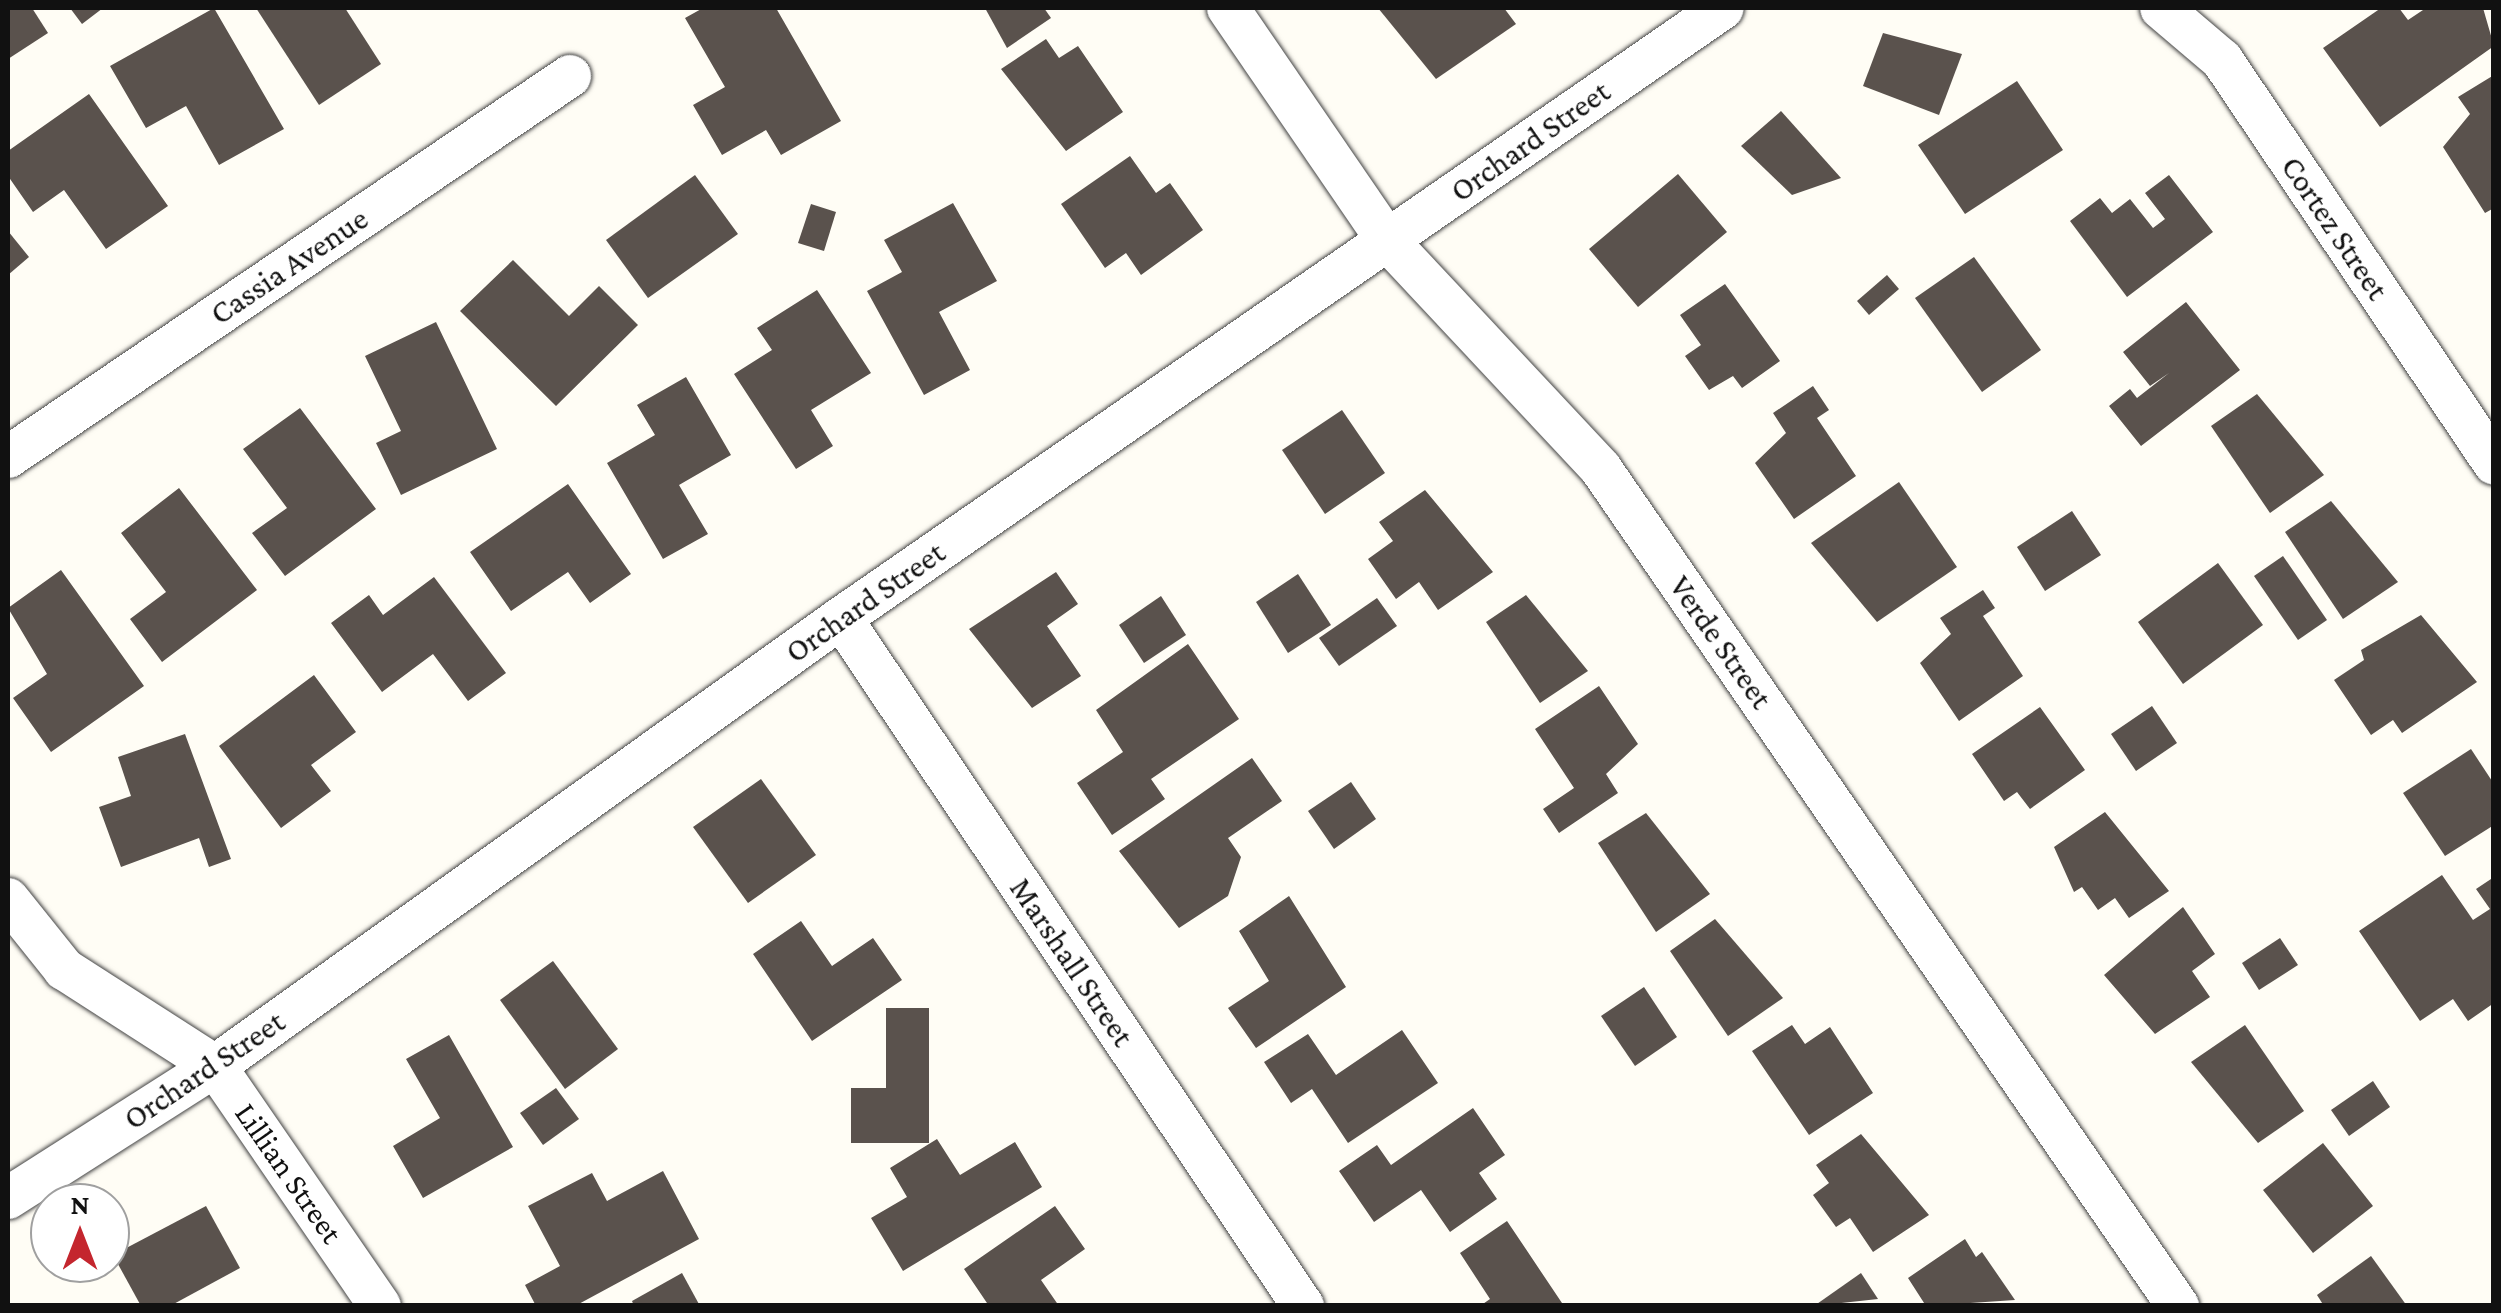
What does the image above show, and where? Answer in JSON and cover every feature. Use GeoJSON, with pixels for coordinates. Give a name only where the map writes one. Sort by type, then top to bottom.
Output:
{"type":"FeatureCollection","features":[{"type":"Feature","properties":{"kind":"street","name":"Verde Street"},"geometry":{"type":"LineString","coordinates":[[1228,8],[1387,240],[1601,468],[2178,1306]]}},
{"type":"Feature","properties":{"kind":"street","name":"Orchard Street"},"geometry":{"type":"LineString","coordinates":[[8,1198],[215,1066],[840,618],[1723,8]]}},
{"type":"Feature","properties":{"kind":"street","name":"Cortez Street"},"geometry":{"type":"LineString","coordinates":[[2161,8],[2222,60],[2494,464]]}},
{"type":"Feature","properties":{"kind":"street","name":"Cassia Avenue"},"geometry":{"type":"LineString","coordinates":[[8,457],[570,76]]}},
{"type":"Feature","properties":{"kind":"street","name":"Marshall Street"},"geometry":{"type":"LineString","coordinates":[[840,618],[1303,1306]]}},
{"type":"Feature","properties":{"kind":"street","name":"Lillian Street"},"geometry":{"type":"LineString","coordinates":[[8,898],[64,969],[215,1066],[380,1306]]}},
{"type":"Feature","properties":{"kind":"building"},"geometry":{"type":"Polygon","coordinates":[[[8,8],[32,8],[48,33],[8,59],[8,8]]]}},
{"type":"Feature","properties":{"kind":"building"},"geometry":{"type":"Polygon","coordinates":[[[70,8],[103,8],[82,24],[70,8]]]}},
{"type":"Feature","properties":{"kind":"building"},"geometry":{"type":"Polygon","coordinates":[[[214,8],[284,129],[219,165],[186,106],[146,128],[110,66],[214,8]]]}},
{"type":"Feature","properties":{"kind":"building"},"geometry":{"type":"Polygon","coordinates":[[[256,8],[345,8],[381,64],[319,105],[256,8]]]}},
{"type":"Feature","properties":{"kind":"building"},"geometry":{"type":"Polygon","coordinates":[[[703,8],[776,8],[841,121],[781,155],[766,130],[722,155],[693,105],[725,87],[685,18],[703,8]]]}},
{"type":"Feature","properties":{"kind":"building"},"geometry":{"type":"Polygon","coordinates":[[[985,8],[1044,8],[1051,18],[1007,48],[985,8]]]}},
{"type":"Feature","properties":{"kind":"building"},"geometry":{"type":"Polygon","coordinates":[[[1378,8],[1504,8],[1516,24],[1436,79],[1378,8]]]}},
{"type":"Feature","properties":{"kind":"building"},"geometry":{"type":"Polygon","coordinates":[[[2381,8],[2399,8],[2408,20],[2426,8],[2483,8],[2494,46],[2380,127],[2323,48],[2381,8]]]}},
{"type":"Feature","properties":{"kind":"building"},"geometry":{"type":"Polygon","coordinates":[[[1883,33],[1962,54],[1939,115],[1863,86],[1883,33]]]}},
{"type":"Feature","properties":{"kind":"building"},"geometry":{"type":"Polygon","coordinates":[[[1046,39],[1059,58],[1078,46],[1123,112],[1066,151],[1001,69],[1046,39]]]}},
{"type":"Feature","properties":{"kind":"building"},"geometry":{"type":"Polygon","coordinates":[[[2494,75],[2494,208],[2485,213],[2443,147],[2470,114],[2458,97],[2494,75]]]}},
{"type":"Feature","properties":{"kind":"building"},"geometry":{"type":"Polygon","coordinates":[[[2017,81],[2063,150],[1965,214],[1918,145],[2017,81]]]}},
{"type":"Feature","properties":{"kind":"building"},"geometry":{"type":"Polygon","coordinates":[[[89,94],[168,206],[106,249],[64,190],[33,212],[8,176],[8,151],[89,94]]]}},
{"type":"Feature","properties":{"kind":"building"},"geometry":{"type":"Polygon","coordinates":[[[1781,111],[1841,178],[1792,195],[1741,146],[1781,111]]]}},
{"type":"Feature","properties":{"kind":"building"},"geometry":{"type":"Polygon","coordinates":[[[1130,156],[1156,193],[1170,183],[1203,230],[1141,275],[1126,253],[1105,268],[1061,204],[1130,156]]]}},
{"type":"Feature","properties":{"kind":"building"},"geometry":{"type":"Polygon","coordinates":[[[1678,174],[1727,232],[1638,307],[1589,249],[1678,174]]]}},
{"type":"Feature","properties":{"kind":"building"},"geometry":{"type":"Polygon","coordinates":[[[695,175],[738,234],[648,298],[606,240],[695,175]]]}},
{"type":"Feature","properties":{"kind":"building"},"geometry":{"type":"Polygon","coordinates":[[[2169,175],[2213,232],[2127,297],[2070,221],[2100,198],[2112,213],[2130,199],[2153,228],[2165,219],[2145,193],[2169,175]]]}},
{"type":"Feature","properties":{"kind":"building"},"geometry":{"type":"Polygon","coordinates":[[[953,203],[997,281],[939,312],[970,370],[924,395],[867,291],[902,272],[884,240],[953,203]]]}},
{"type":"Feature","properties":{"kind":"building"},"geometry":{"type":"Polygon","coordinates":[[[811,204],[836,212],[824,251],[798,243],[811,204]]]}},
{"type":"Feature","properties":{"kind":"building"},"geometry":{"type":"Polygon","coordinates":[[[8,231],[29,257],[8,275],[8,231]]]}},
{"type":"Feature","properties":{"kind":"building"},"geometry":{"type":"Polygon","coordinates":[[[1974,257],[2041,350],[1982,392],[1915,298],[1974,257]]]}},
{"type":"Feature","properties":{"kind":"building"},"geometry":{"type":"Polygon","coordinates":[[[513,260],[569,316],[599,286],[638,325],[556,406],[460,311],[513,260]]]}},
{"type":"Feature","properties":{"kind":"building"},"geometry":{"type":"Polygon","coordinates":[[[1887,275],[1899,289],[1869,315],[1857,301],[1887,275]]]}},
{"type":"Feature","properties":{"kind":"building"},"geometry":{"type":"Polygon","coordinates":[[[1725,284],[1780,361],[1742,388],[1733,376],[1709,390],[1685,356],[1701,345],[1680,315],[1725,284]]]}},
{"type":"Feature","properties":{"kind":"building"},"geometry":{"type":"Polygon","coordinates":[[[817,290],[871,373],[811,410],[833,446],[796,469],[734,374],[772,350],[757,328],[817,290]]]}},
{"type":"Feature","properties":{"kind":"building"},"geometry":{"type":"Polygon","coordinates":[[[2186,302],[2240,370],[2141,446],[2109,406],[2130,389],[2137,398],[2169,373],[2150,386],[2123,352],[2186,302]]]}},
{"type":"Feature","properties":{"kind":"building"},"geometry":{"type":"Polygon","coordinates":[[[436,322],[497,449],[401,495],[376,443],[401,431],[365,356],[436,322]]]}},
{"type":"Feature","properties":{"kind":"building"},"geometry":{"type":"Polygon","coordinates":[[[686,377],[731,455],[679,485],[708,534],[663,559],[607,463],[655,435],[637,405],[686,377]]]}},
{"type":"Feature","properties":{"kind":"building"},"geometry":{"type":"Polygon","coordinates":[[[1813,386],[1829,410],[1817,418],[1856,476],[1794,519],[1755,463],[1786,433],[1773,413],[1813,386]]]}},
{"type":"Feature","properties":{"kind":"building"},"geometry":{"type":"Polygon","coordinates":[[[2257,394],[2324,475],[2270,513],[2211,426],[2257,394]]]}},
{"type":"Feature","properties":{"kind":"building"},"geometry":{"type":"Polygon","coordinates":[[[300,408],[376,509],[285,576],[252,533],[287,508],[243,449],[300,408]]]}},
{"type":"Feature","properties":{"kind":"building"},"geometry":{"type":"Polygon","coordinates":[[[1342,410],[1385,473],[1325,514],[1282,450],[1342,410]]]}},
{"type":"Feature","properties":{"kind":"building"},"geometry":{"type":"Polygon","coordinates":[[[1899,482],[1957,567],[1877,622],[1811,543],[1899,482]]]}},
{"type":"Feature","properties":{"kind":"building"},"geometry":{"type":"Polygon","coordinates":[[[568,484],[631,574],[590,603],[568,572],[511,611],[470,552],[568,484]]]}},
{"type":"Feature","properties":{"kind":"building"},"geometry":{"type":"Polygon","coordinates":[[[179,488],[257,590],[162,662],[130,619],[166,592],[121,533],[179,488]]]}},
{"type":"Feature","properties":{"kind":"building"},"geometry":{"type":"Polygon","coordinates":[[[1425,490],[1493,572],[1438,610],[1419,582],[1396,599],[1368,559],[1393,541],[1379,522],[1425,490]]]}},
{"type":"Feature","properties":{"kind":"building"},"geometry":{"type":"Polygon","coordinates":[[[2331,501],[2398,582],[2343,619],[2285,532],[2331,501]]]}},
{"type":"Feature","properties":{"kind":"building"},"geometry":{"type":"Polygon","coordinates":[[[2072,511],[2101,555],[2045,591],[2017,547],[2072,511]]]}},
{"type":"Feature","properties":{"kind":"building"},"geometry":{"type":"Polygon","coordinates":[[[2283,556],[2327,620],[2298,640],[2254,576],[2283,556]]]}},
{"type":"Feature","properties":{"kind":"building"},"geometry":{"type":"Polygon","coordinates":[[[2218,563],[2263,625],[2183,684],[2138,622],[2218,563]]]}},
{"type":"Feature","properties":{"kind":"building"},"geometry":{"type":"Polygon","coordinates":[[[61,570],[144,686],[51,752],[13,698],[47,674],[8,608],[61,570]]]}},
{"type":"Feature","properties":{"kind":"building"},"geometry":{"type":"Polygon","coordinates":[[[1056,572],[1078,604],[1047,626],[1081,676],[1032,708],[969,629],[1056,572]]]}},
{"type":"Feature","properties":{"kind":"building"},"geometry":{"type":"Polygon","coordinates":[[[1298,574],[1331,625],[1288,653],[1256,602],[1298,574]]]}},
{"type":"Feature","properties":{"kind":"building"},"geometry":{"type":"Polygon","coordinates":[[[434,577],[506,673],[468,701],[433,654],[382,692],[331,623],[369,595],[383,615],[434,577]]]}},
{"type":"Feature","properties":{"kind":"building"},"geometry":{"type":"Polygon","coordinates":[[[1983,590],[1995,608],[1983,616],[2023,676],[1959,721],[1920,663],[1951,634],[1940,618],[1983,590]]]}},
{"type":"Feature","properties":{"kind":"building"},"geometry":{"type":"Polygon","coordinates":[[[1526,595],[1588,671],[1540,703],[1486,622],[1526,595]]]}},
{"type":"Feature","properties":{"kind":"building"},"geometry":{"type":"Polygon","coordinates":[[[1161,596],[1186,635],[1144,663],[1119,625],[1161,596]]]}},
{"type":"Feature","properties":{"kind":"building"},"geometry":{"type":"Polygon","coordinates":[[[1377,598],[1397,626],[1339,666],[1319,638],[1377,598]]]}},
{"type":"Feature","properties":{"kind":"building"},"geometry":{"type":"Polygon","coordinates":[[[2421,615],[2477,682],[2402,733],[2393,720],[2371,735],[2334,680],[2364,660],[2361,650],[2421,615]]]}},
{"type":"Feature","properties":{"kind":"building"},"geometry":{"type":"Polygon","coordinates":[[[1188,644],[1239,719],[1151,779],[1165,799],[1112,835],[1077,783],[1123,752],[1096,710],[1188,644]]]}},
{"type":"Feature","properties":{"kind":"building"},"geometry":{"type":"Polygon","coordinates":[[[314,675],[356,732],[311,765],[331,791],[281,828],[219,746],[314,675]]]}},
{"type":"Feature","properties":{"kind":"building"},"geometry":{"type":"Polygon","coordinates":[[[1599,686],[1638,744],[1606,774],[1618,793],[1559,833],[1543,809],[1574,788],[1535,729],[1599,686]]]}},
{"type":"Feature","properties":{"kind":"building"},"geometry":{"type":"Polygon","coordinates":[[[2152,706],[2177,743],[2136,771],[2111,734],[2152,706]]]}},
{"type":"Feature","properties":{"kind":"building"},"geometry":{"type":"Polygon","coordinates":[[[2040,707],[2085,770],[2030,809],[2017,792],[2004,801],[1972,754],[2040,707]]]}},
{"type":"Feature","properties":{"kind":"building"},"geometry":{"type":"Polygon","coordinates":[[[185,734],[231,859],[209,867],[199,838],[121,867],[99,807],[131,796],[118,757],[185,734]]]}},
{"type":"Feature","properties":{"kind":"building"},"geometry":{"type":"Polygon","coordinates":[[[2471,749],[2494,784],[2494,825],[2445,856],[2403,793],[2471,749]]]}},
{"type":"Feature","properties":{"kind":"building"},"geometry":{"type":"Polygon","coordinates":[[[1252,758],[1282,801],[1228,838],[1241,857],[1228,896],[1179,928],[1119,851],[1252,758]]]}},
{"type":"Feature","properties":{"kind":"building"},"geometry":{"type":"Polygon","coordinates":[[[761,779],[816,855],[748,903],[693,827],[761,779]]]}},
{"type":"Feature","properties":{"kind":"building"},"geometry":{"type":"Polygon","coordinates":[[[1351,782],[1376,819],[1334,849],[1308,811],[1351,782]]]}},
{"type":"Feature","properties":{"kind":"building"},"geometry":{"type":"Polygon","coordinates":[[[2105,812],[2169,891],[2129,918],[2115,898],[2098,910],[2082,887],[2074,892],[2054,847],[2105,812]]]}},
{"type":"Feature","properties":{"kind":"building"},"geometry":{"type":"Polygon","coordinates":[[[1646,813],[1710,894],[1656,932],[1598,843],[1646,813]]]}},
{"type":"Feature","properties":{"kind":"building"},"geometry":{"type":"Polygon","coordinates":[[[2442,875],[2473,920],[2490,909],[2476,889],[2494,877],[2494,1003],[2468,1021],[2453,999],[2420,1021],[2359,931],[2442,875]]]}},
{"type":"Feature","properties":{"kind":"building"},"geometry":{"type":"Polygon","coordinates":[[[1289,896],[1346,987],[1256,1048],[1228,1008],[1269,981],[1239,931],[1289,896]]]}},
{"type":"Feature","properties":{"kind":"building"},"geometry":{"type":"Polygon","coordinates":[[[2183,907],[2215,954],[2192,971],[2210,997],[2155,1034],[2104,975],[2183,907]]]}},
{"type":"Feature","properties":{"kind":"building"},"geometry":{"type":"Polygon","coordinates":[[[1715,919],[1783,998],[1728,1036],[1670,951],[1715,919]]]}},
{"type":"Feature","properties":{"kind":"building"},"geometry":{"type":"Polygon","coordinates":[[[801,921],[832,966],[873,938],[902,980],[812,1041],[753,954],[801,921]]]}},
{"type":"Feature","properties":{"kind":"building"},"geometry":{"type":"Polygon","coordinates":[[[2280,938],[2298,965],[2259,990],[2242,963],[2280,938]]]}},
{"type":"Feature","properties":{"kind":"building"},"geometry":{"type":"Polygon","coordinates":[[[553,961],[618,1049],[565,1089],[500,1000],[553,961]]]}},
{"type":"Feature","properties":{"kind":"building"},"geometry":{"type":"Polygon","coordinates":[[[1644,987],[1677,1037],[1635,1066],[1601,1016],[1644,987]]]}},
{"type":"Feature","properties":{"kind":"building"},"geometry":{"type":"Polygon","coordinates":[[[886,1008],[929,1008],[929,1143],[851,1143],[851,1088],[886,1088],[886,1008]]]}},
{"type":"Feature","properties":{"kind":"building"},"geometry":{"type":"Polygon","coordinates":[[[1792,1025],[1805,1044],[1830,1027],[1873,1093],[1809,1135],[1752,1051],[1792,1025]]]}},
{"type":"Feature","properties":{"kind":"building"},"geometry":{"type":"Polygon","coordinates":[[[2245,1025],[2304,1111],[2258,1143],[2191,1062],[2245,1025]]]}},
{"type":"Feature","properties":{"kind":"building"},"geometry":{"type":"Polygon","coordinates":[[[1402,1030],[1438,1083],[1348,1143],[1312,1089],[1291,1103],[1264,1062],[1308,1034],[1336,1075],[1402,1030]]]}},
{"type":"Feature","properties":{"kind":"building"},"geometry":{"type":"Polygon","coordinates":[[[449,1035],[513,1147],[423,1198],[393,1146],[440,1118],[406,1059],[449,1035]]]}},
{"type":"Feature","properties":{"kind":"building"},"geometry":{"type":"Polygon","coordinates":[[[2373,1081],[2390,1107],[2349,1136],[2331,1110],[2373,1081]]]}},
{"type":"Feature","properties":{"kind":"building"},"geometry":{"type":"Polygon","coordinates":[[[556,1088],[579,1119],[543,1145],[520,1113],[556,1088]]]}},
{"type":"Feature","properties":{"kind":"building"},"geometry":{"type":"Polygon","coordinates":[[[1473,1108],[1505,1155],[1479,1173],[1497,1199],[1450,1232],[1421,1190],[1374,1222],[1339,1171],[1377,1145],[1391,1165],[1473,1108]]]}},
{"type":"Feature","properties":{"kind":"building"},"geometry":{"type":"Polygon","coordinates":[[[1861,1134],[1929,1215],[1873,1252],[1850,1218],[1836,1227],[1813,1195],[1829,1183],[1816,1165],[1861,1134]]]}},
{"type":"Feature","properties":{"kind":"building"},"geometry":{"type":"Polygon","coordinates":[[[937,1139],[960,1175],[1015,1142],[1042,1187],[903,1271],[871,1218],[907,1197],[890,1168],[937,1139]]]}},
{"type":"Feature","properties":{"kind":"building"},"geometry":{"type":"Polygon","coordinates":[[[2323,1143],[2373,1206],[2313,1253],[2263,1190],[2323,1143]]]}},
{"type":"Feature","properties":{"kind":"building"},"geometry":{"type":"Polygon","coordinates":[[[663,1171],[699,1239],[575,1306],[536,1306],[525,1285],[560,1266],[528,1206],[592,1173],[607,1201],[663,1171]]]}},
{"type":"Feature","properties":{"kind":"building"},"geometry":{"type":"Polygon","coordinates":[[[206,1206],[240,1268],[170,1306],[141,1306],[128,1283],[130,1246],[206,1206]]]}},
{"type":"Feature","properties":{"kind":"building"},"geometry":{"type":"Polygon","coordinates":[[[1055,1206],[1085,1249],[1041,1280],[1059,1306],[989,1306],[964,1269],[1055,1206]]]}},
{"type":"Feature","properties":{"kind":"building"},"geometry":{"type":"Polygon","coordinates":[[[1507,1221],[1564,1306],[1480,1306],[1490,1299],[1460,1253],[1507,1221]]]}},
{"type":"Feature","properties":{"kind":"building"},"geometry":{"type":"Polygon","coordinates":[[[1965,1239],[1976,1257],[1982,1252],[2015,1300],[1926,1306],[1908,1278],[1965,1239]]]}},
{"type":"Feature","properties":{"kind":"building"},"geometry":{"type":"Polygon","coordinates":[[[2371,1256],[2407,1306],[2324,1306],[2317,1295],[2371,1256]]]}},
{"type":"Feature","properties":{"kind":"building"},"geometry":{"type":"Polygon","coordinates":[[[682,1273],[700,1306],[634,1306],[632,1301],[682,1273]]]}},
{"type":"Feature","properties":{"kind":"building"},"geometry":{"type":"Polygon","coordinates":[[[1861,1273],[1878,1299],[1814,1306],[1861,1273]]]}}]}
